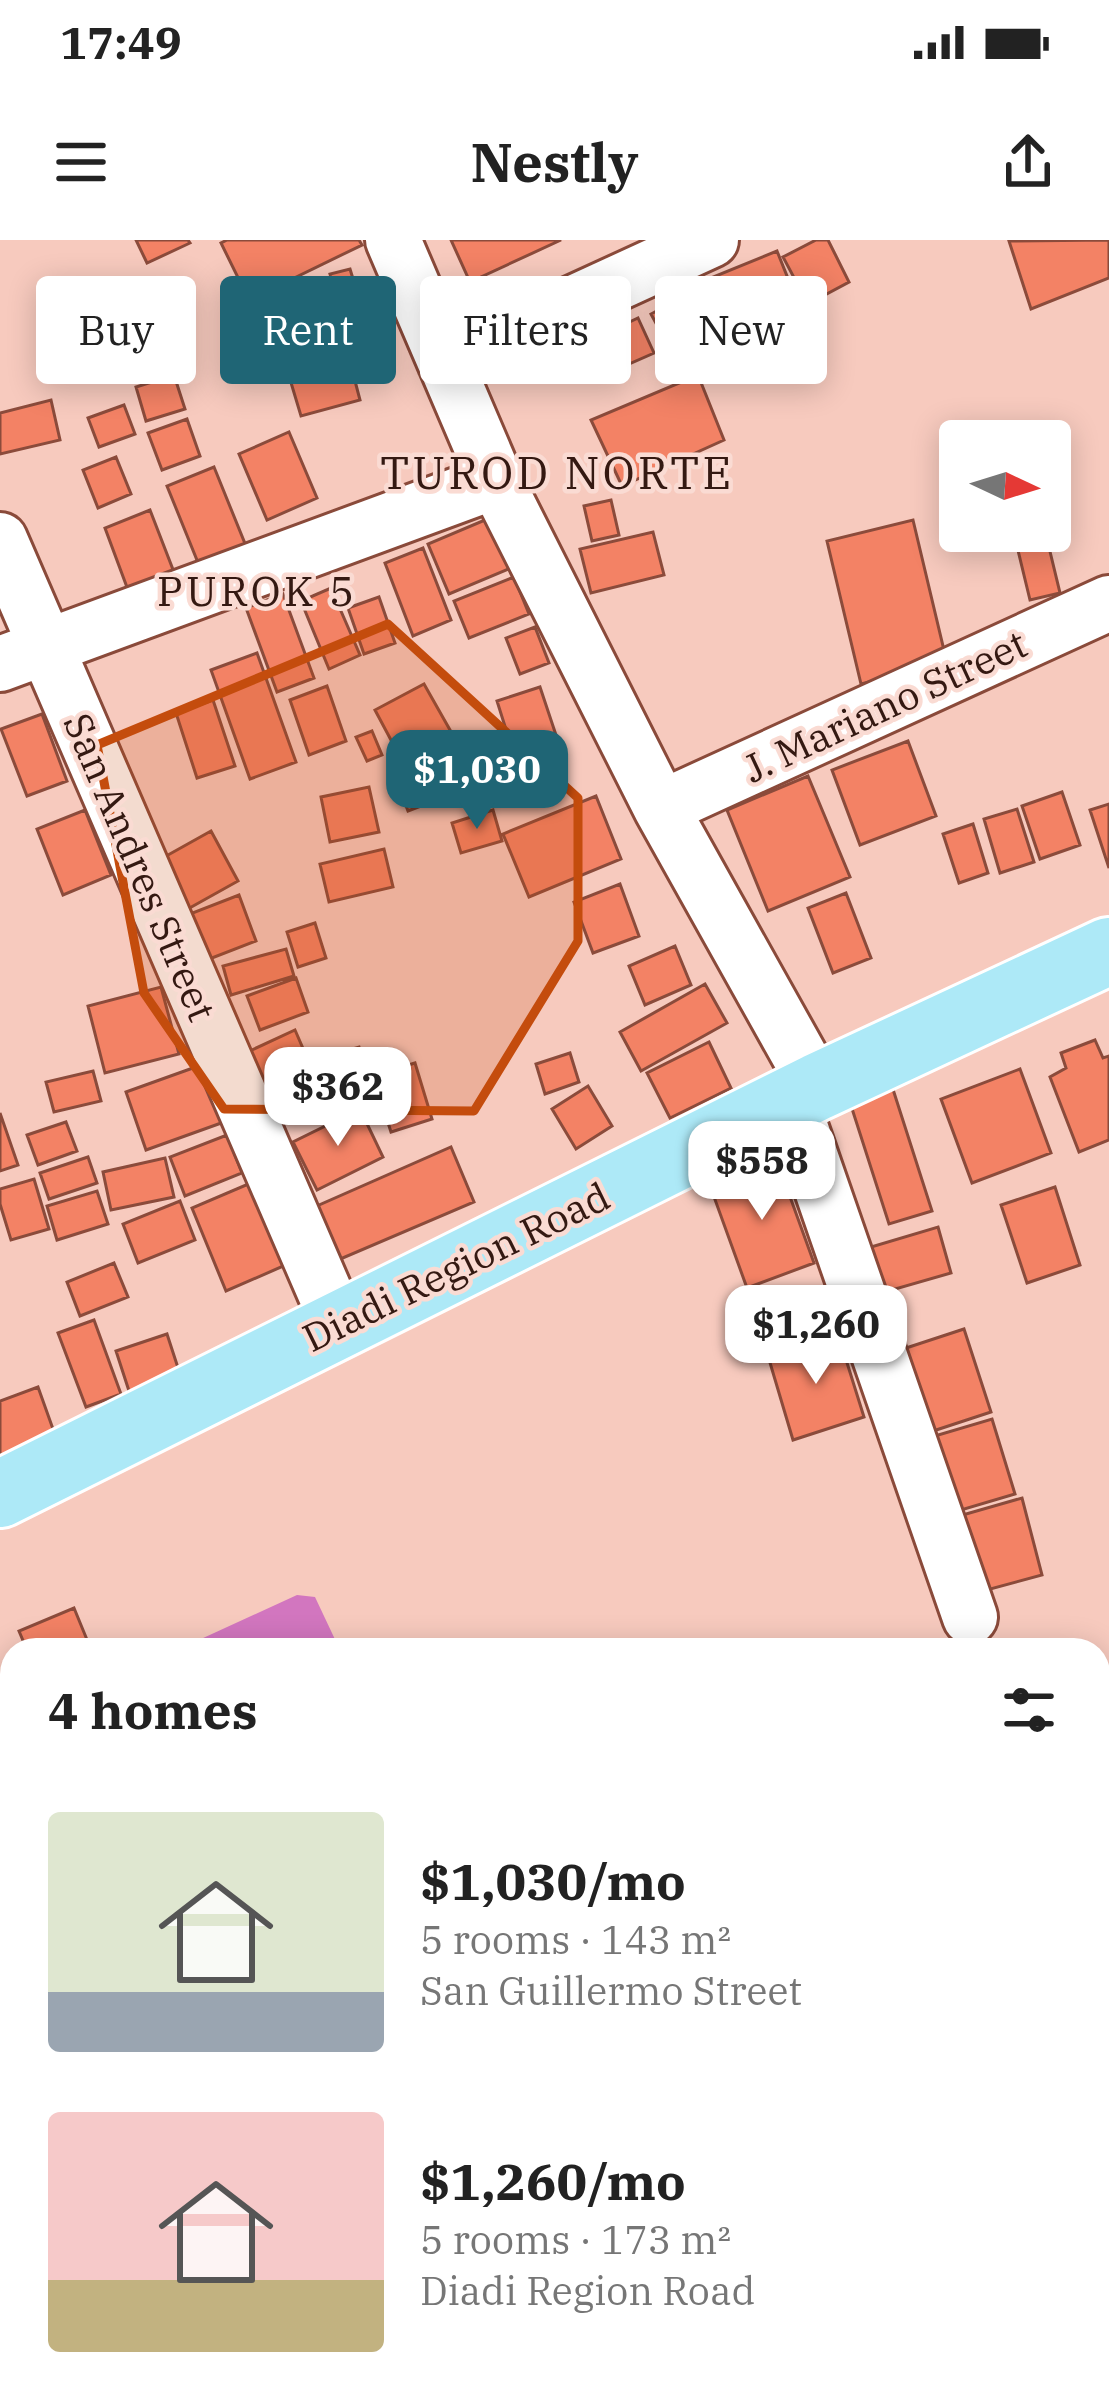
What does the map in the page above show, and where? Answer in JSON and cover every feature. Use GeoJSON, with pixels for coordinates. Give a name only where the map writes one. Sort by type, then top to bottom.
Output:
{"type":"FeatureCollection","features":[{"type":"Feature","properties":{"kind":"main road","name":"Diadi Region Road"},"geometry":{"type":"LineString","coordinates":[[0,1494],[804,1093],[1109,951]]}},
{"type":"Feature","properties":{"kind":"street"},"geometry":{"type":"LineString","coordinates":[[393,240],[420,303]]}},
{"type":"Feature","properties":{"kind":"street"},"geometry":{"type":"LineString","coordinates":[[631,277],[711,240]]}},
{"type":"Feature","properties":{"kind":"street"},"geometry":{"type":"LineString","coordinates":[[454,384],[496,481],[804,1093],[970,1617]]}},
{"type":"Feature","properties":{"kind":"street"},"geometry":{"type":"LineString","coordinates":[[22,656],[496,481]]}},
{"type":"Feature","properties":{"kind":"street","name":"San Andres Street"},"geometry":{"type":"LineString","coordinates":[[0,540],[22,656],[339,1325]]}},
{"type":"Feature","properties":{"kind":"street","name":"J. Mariano Street"},"geometry":{"type":"LineString","coordinates":[[661,808],[1109,603]]}},
{"type":"Feature","properties":{"kind":"highlighted area"},"geometry":{"type":"Polygon","coordinates":[[[388,624],[578,798],[578,941],[474,1111],[224,1109],[144,993],[97,745],[388,624]]]}},
{"type":"Feature","properties":{"kind":"shaded area"},"geometry":{"type":"Polygon","coordinates":[[[297,1595],[315,1597],[334,1638],[203,1638],[297,1595]]]}},
{"type":"Feature","properties":{"kind":"building"},"geometry":{"type":"Polygon","coordinates":[[[136,240],[188,240],[190,243],[147,263],[136,240]]]}},
{"type":"Feature","properties":{"kind":"building"},"geometry":{"type":"Polygon","coordinates":[[[359,240],[362,245],[298,276],[237,276],[221,243],[359,240]]]}},
{"type":"Feature","properties":{"kind":"building"},"geometry":{"type":"Polygon","coordinates":[[[451,240],[561,240],[483,276],[467,276],[451,240]]]}},
{"type":"Feature","properties":{"kind":"building"},"geometry":{"type":"Polygon","coordinates":[[[816,240],[828,240],[849,282],[827,294],[827,276],[793,276],[783,257],[816,240]]]}},
{"type":"Feature","properties":{"kind":"building"},"geometry":{"type":"Polygon","coordinates":[[[1109,240],[1109,278],[1031,309],[1009,241],[1109,240]]]}},
{"type":"Feature","properties":{"kind":"building"},"geometry":{"type":"Polygon","coordinates":[[[777,251],[787,276],[716,276],[777,251]]]}},
{"type":"Feature","properties":{"kind":"building"},"geometry":{"type":"Polygon","coordinates":[[[350,269],[352,276],[331,276],[350,269]]]}},
{"type":"Feature","properties":{"kind":"building"},"geometry":{"type":"Polygon","coordinates":[[[638,318],[654,353],[631,363],[631,321],[638,318]]]}},
{"type":"Feature","properties":{"kind":"building"},"geometry":{"type":"Polygon","coordinates":[[[177,384],[185,409],[146,421],[136,387],[177,384]]]}},
{"type":"Feature","properties":{"kind":"building"},"geometry":{"type":"Polygon","coordinates":[[[291,384],[356,384],[360,400],[301,416],[291,384]]]}},
{"type":"Feature","properties":{"kind":"building"},"geometry":{"type":"Polygon","coordinates":[[[677,384],[702,384],[724,440],[622,486],[591,420],[677,384]]]}},
{"type":"Feature","properties":{"kind":"building"},"geometry":{"type":"Polygon","coordinates":[[[51,400],[60,440],[0,454],[0,413],[51,400]]]}},
{"type":"Feature","properties":{"kind":"building"},"geometry":{"type":"Polygon","coordinates":[[[124,405],[135,434],[99,447],[88,418],[124,405]]]}},
{"type":"Feature","properties":{"kind":"building"},"geometry":{"type":"Polygon","coordinates":[[[187,419],[200,456],[162,470],[148,433],[187,419]]]}},
{"type":"Feature","properties":{"kind":"building"},"geometry":{"type":"Polygon","coordinates":[[[289,432],[317,498],[267,520],[239,454],[289,432]]]}},
{"type":"Feature","properties":{"kind":"building"},"geometry":{"type":"Polygon","coordinates":[[[116,457],[131,494],[98,508],[83,470],[116,457]]]}},
{"type":"Feature","properties":{"kind":"building"},"geometry":{"type":"Polygon","coordinates":[[[214,467],[248,551],[201,570],[167,486],[214,467]]]}},
{"type":"Feature","properties":{"kind":"building"},"geometry":{"type":"Polygon","coordinates":[[[611,500],[619,535],[592,541],[584,506],[611,500]]]}},
{"type":"Feature","properties":{"kind":"building"},"geometry":{"type":"Polygon","coordinates":[[[150,510],[177,580],[131,598],[105,528],[150,510]]]}},
{"type":"Feature","properties":{"kind":"building"},"geometry":{"type":"Polygon","coordinates":[[[492,517],[513,567],[449,594],[428,544],[492,517]]]}},
{"type":"Feature","properties":{"kind":"building"},"geometry":{"type":"Polygon","coordinates":[[[913,520],[947,663],[861,684],[827,541],[913,520]]]}},
{"type":"Feature","properties":{"kind":"building"},"geometry":{"type":"Polygon","coordinates":[[[653,532],[664,575],[591,593],[580,549],[653,532]]]}},
{"type":"Feature","properties":{"kind":"building"},"geometry":{"type":"Polygon","coordinates":[[[423,548],[451,620],[413,636],[385,563],[423,548]]]}},
{"type":"Feature","properties":{"kind":"building"},"geometry":{"type":"Polygon","coordinates":[[[1018,552],[1050,552],[1060,593],[1030,600],[1018,552]]]}},
{"type":"Feature","properties":{"kind":"building"},"geometry":{"type":"Polygon","coordinates":[[[514,577],[529,614],[469,638],[454,601],[514,577]]]}},
{"type":"Feature","properties":{"kind":"building"},"geometry":{"type":"Polygon","coordinates":[[[331,588],[360,655],[329,669],[301,601],[331,588]]]}},
{"type":"Feature","properties":{"kind":"building"},"geometry":{"type":"Polygon","coordinates":[[[283,594],[314,678],[277,692],[246,608],[283,594]]]}},
{"type":"Feature","properties":{"kind":"building"},"geometry":{"type":"Polygon","coordinates":[[[379,597],[395,643],[364,654],[348,608],[379,597]]]}},
{"type":"Feature","properties":{"kind":"building"},"geometry":{"type":"Polygon","coordinates":[[[535,627],[549,663],[520,674],[506,638],[535,627]]]}},
{"type":"Feature","properties":{"kind":"building"},"geometry":{"type":"Polygon","coordinates":[[[257,653],[296,762],[250,779],[211,670],[257,653]]]}},
{"type":"Feature","properties":{"kind":"building"},"geometry":{"type":"Polygon","coordinates":[[[424,684],[450,730],[400,757],[375,710],[424,684]]]}},
{"type":"Feature","properties":{"kind":"building"},"geometry":{"type":"Polygon","coordinates":[[[327,686],[346,741],[309,755],[290,700],[327,686]]]}},
{"type":"Feature","properties":{"kind":"building"},"geometry":{"type":"Polygon","coordinates":[[[540,687],[558,741],[514,755],[497,701],[540,687]]]}},
{"type":"Feature","properties":{"kind":"building"},"geometry":{"type":"Polygon","coordinates":[[[213,700],[235,766],[197,778],[176,713],[213,700]]]}},
{"type":"Feature","properties":{"kind":"building"},"geometry":{"type":"Polygon","coordinates":[[[42,714],[67,781],[27,796],[1,729],[42,714]]]}},
{"type":"Feature","properties":{"kind":"building"},"geometry":{"type":"Polygon","coordinates":[[[372,731],[382,755],[367,761],[356,737],[372,731]]]}},
{"type":"Feature","properties":{"kind":"building"},"geometry":{"type":"Polygon","coordinates":[[[449,740],[468,788],[408,811],[390,763],[449,740]]]}},
{"type":"Feature","properties":{"kind":"building"},"geometry":{"type":"Polygon","coordinates":[[[908,741],[936,816],[860,845],[832,770],[908,741]]]}},
{"type":"Feature","properties":{"kind":"building"},"geometry":{"type":"Polygon","coordinates":[[[808,776],[850,877],[768,911],[727,810],[808,776]]]}},
{"type":"Feature","properties":{"kind":"building"},"geometry":{"type":"Polygon","coordinates":[[[369,787],[379,832],[330,842],[321,797],[369,787]]]}},
{"type":"Feature","properties":{"kind":"building"},"geometry":{"type":"Polygon","coordinates":[[[1062,792],[1080,845],[1040,859],[1022,806],[1062,792]]]}},
{"type":"Feature","properties":{"kind":"building"},"geometry":{"type":"Polygon","coordinates":[[[596,796],[621,859],[529,897],[503,834],[596,796]]]}},
{"type":"Feature","properties":{"kind":"building"},"geometry":{"type":"Polygon","coordinates":[[[1109,804],[1109,868],[1090,810],[1109,804]]]}},
{"type":"Feature","properties":{"kind":"building"},"geometry":{"type":"Polygon","coordinates":[[[1017,809],[1034,862],[1000,873],[984,819],[1017,809]]]}},
{"type":"Feature","properties":{"kind":"building"},"geometry":{"type":"Polygon","coordinates":[[[85,810],[111,875],[63,895],[37,829],[85,810]]]}},
{"type":"Feature","properties":{"kind":"building"},"geometry":{"type":"Polygon","coordinates":[[[493,810],[502,841],[461,853],[452,823],[493,810]]]}},
{"type":"Feature","properties":{"kind":"building"},"geometry":{"type":"Polygon","coordinates":[[[973,824],[988,873],[959,883],[943,834],[973,824]]]}},
{"type":"Feature","properties":{"kind":"building"},"geometry":{"type":"Polygon","coordinates":[[[211,831],[238,881],[186,910],[159,860],[211,831]]]}},
{"type":"Feature","properties":{"kind":"building"},"geometry":{"type":"Polygon","coordinates":[[[384,849],[393,887],[329,902],[320,864],[384,849]]]}},
{"type":"Feature","properties":{"kind":"building"},"geometry":{"type":"Polygon","coordinates":[[[620,884],[639,936],[593,953],[574,902],[620,884]]]}},
{"type":"Feature","properties":{"kind":"building"},"geometry":{"type":"Polygon","coordinates":[[[846,893],[871,958],[833,973],[808,908],[846,893]]]}},
{"type":"Feature","properties":{"kind":"building"},"geometry":{"type":"Polygon","coordinates":[[[239,895],[256,941],[199,963],[182,917],[239,895]]]}},
{"type":"Feature","properties":{"kind":"building"},"geometry":{"type":"Polygon","coordinates":[[[315,923],[326,958],[298,967],[287,932],[315,923]]]}},
{"type":"Feature","properties":{"kind":"building"},"geometry":{"type":"Polygon","coordinates":[[[675,946],[691,985],[645,1005],[629,966],[675,946]]]}},
{"type":"Feature","properties":{"kind":"building"},"geometry":{"type":"Polygon","coordinates":[[[286,949],[294,976],[231,995],[223,966],[286,949]]]}},
{"type":"Feature","properties":{"kind":"building"},"geometry":{"type":"Polygon","coordinates":[[[296,978],[308,1012],[260,1030],[247,996],[296,978]]]}},
{"type":"Feature","properties":{"kind":"building"},"geometry":{"type":"Polygon","coordinates":[[[705,984],[727,1023],[641,1071],[620,1032],[705,984]]]}},
{"type":"Feature","properties":{"kind":"building"},"geometry":{"type":"Polygon","coordinates":[[[161,987],[179,1054],[105,1073],[88,1006],[161,987]]]}},
{"type":"Feature","properties":{"kind":"building"},"geometry":{"type":"Polygon","coordinates":[[[295,1030],[308,1060],[254,1084],[241,1055],[295,1030]]]}},
{"type":"Feature","properties":{"kind":"building"},"geometry":{"type":"Polygon","coordinates":[[[1095,1040],[1103,1058],[1109,1056],[1109,1140],[1079,1152],[1050,1077],[1066,1068],[1061,1053],[1095,1040]]]}},
{"type":"Feature","properties":{"kind":"building"},"geometry":{"type":"Polygon","coordinates":[[[709,1042],[731,1088],[670,1118],[647,1073],[709,1042]]]}},
{"type":"Feature","properties":{"kind":"building"},"geometry":{"type":"Polygon","coordinates":[[[359,1047],[372,1092],[317,1108],[304,1063],[359,1047]]]}},
{"type":"Feature","properties":{"kind":"building"},"geometry":{"type":"Polygon","coordinates":[[[570,1053],[579,1082],[545,1094],[536,1064],[570,1053]]]}},
{"type":"Feature","properties":{"kind":"building"},"geometry":{"type":"Polygon","coordinates":[[[415,1063],[432,1119],[391,1132],[373,1076],[415,1063]]]}},
{"type":"Feature","properties":{"kind":"building"},"geometry":{"type":"Polygon","coordinates":[[[204,1064],[224,1122],[146,1150],[126,1092],[204,1064]]]}},
{"type":"Feature","properties":{"kind":"building"},"geometry":{"type":"Polygon","coordinates":[[[1020,1069],[1051,1153],[972,1183],[941,1099],[1020,1069]]]}},
{"type":"Feature","properties":{"kind":"building"},"geometry":{"type":"Polygon","coordinates":[[[93,1071],[101,1101],[54,1112],[46,1082],[93,1071]]]}},
{"type":"Feature","properties":{"kind":"building"},"geometry":{"type":"Polygon","coordinates":[[[890,1080],[932,1211],[889,1224],[847,1093],[890,1080]]]}},
{"type":"Feature","properties":{"kind":"building"},"geometry":{"type":"Polygon","coordinates":[[[588,1086],[612,1126],[576,1149],[552,1109],[588,1086]]]}},
{"type":"Feature","properties":{"kind":"building"},"geometry":{"type":"Polygon","coordinates":[[[360,1109],[383,1157],[317,1190],[293,1142],[360,1109]]]}},
{"type":"Feature","properties":{"kind":"building"},"geometry":{"type":"Polygon","coordinates":[[[0,1113],[18,1165],[0,1171],[0,1113]]]}},
{"type":"Feature","properties":{"kind":"building"},"geometry":{"type":"Polygon","coordinates":[[[66,1122],[77,1151],[38,1165],[27,1135],[66,1122]]]}},
{"type":"Feature","properties":{"kind":"building"},"geometry":{"type":"Polygon","coordinates":[[[227,1135],[242,1173],[185,1196],[170,1157],[227,1135]]]}},
{"type":"Feature","properties":{"kind":"building"},"geometry":{"type":"Polygon","coordinates":[[[451,1147],[474,1202],[324,1266],[301,1213],[451,1147]]]}},
{"type":"Feature","properties":{"kind":"building"},"geometry":{"type":"Polygon","coordinates":[[[88,1157],[97,1183],[49,1199],[40,1173],[88,1157]]]}},
{"type":"Feature","properties":{"kind":"building"},"geometry":{"type":"Polygon","coordinates":[[[165,1158],[174,1197],[111,1210],[103,1172],[165,1158]]]}},
{"type":"Feature","properties":{"kind":"building"},"geometry":{"type":"Polygon","coordinates":[[[776,1158],[814,1263],[747,1288],[709,1183],[776,1158]]]}},
{"type":"Feature","properties":{"kind":"building"},"geometry":{"type":"Polygon","coordinates":[[[34,1179],[49,1229],[11,1240],[0,1189],[34,1179]]]}},
{"type":"Feature","properties":{"kind":"building"},"geometry":{"type":"Polygon","coordinates":[[[253,1182],[288,1264],[226,1291],[192,1208],[253,1182]]]}},
{"type":"Feature","properties":{"kind":"building"},"geometry":{"type":"Polygon","coordinates":[[[1055,1187],[1080,1265],[1027,1283],[1001,1205],[1055,1187]]]}},
{"type":"Feature","properties":{"kind":"building"},"geometry":{"type":"Polygon","coordinates":[[[97,1191],[108,1224],[57,1240],[47,1206],[97,1191]]]}},
{"type":"Feature","properties":{"kind":"building"},"geometry":{"type":"Polygon","coordinates":[[[180,1201],[195,1240],[138,1263],[123,1224],[180,1201]]]}},
{"type":"Feature","properties":{"kind":"building"},"geometry":{"type":"Polygon","coordinates":[[[938,1227],[951,1273],[885,1292],[871,1247],[938,1227]]]}},
{"type":"Feature","properties":{"kind":"building"},"geometry":{"type":"Polygon","coordinates":[[[114,1263],[128,1297],[80,1316],[67,1282],[114,1263]]]}},
{"type":"Feature","properties":{"kind":"building"},"geometry":{"type":"Polygon","coordinates":[[[94,1320],[121,1394],[86,1407],[58,1333],[94,1320]]]}},
{"type":"Feature","properties":{"kind":"building"},"geometry":{"type":"Polygon","coordinates":[[[964,1329],[991,1412],[930,1432],[903,1349],[964,1329]]]}},
{"type":"Feature","properties":{"kind":"building"},"geometry":{"type":"Polygon","coordinates":[[[167,1334],[181,1377],[130,1394],[116,1351],[167,1334]]]}},
{"type":"Feature","properties":{"kind":"building"},"geometry":{"type":"Polygon","coordinates":[[[838,1334],[864,1417],[793,1440],[768,1356],[838,1334]]]}},
{"type":"Feature","properties":{"kind":"building"},"geometry":{"type":"Polygon","coordinates":[[[38,1387],[58,1443],[0,1464],[0,1401],[38,1387]]]}},
{"type":"Feature","properties":{"kind":"building"},"geometry":{"type":"Polygon","coordinates":[[[992,1419],[1015,1494],[951,1513],[928,1438],[992,1419]]]}},
{"type":"Feature","properties":{"kind":"building"},"geometry":{"type":"Polygon","coordinates":[[[1022,1498],[1042,1575],[972,1594],[952,1518],[1022,1498]]]}},
{"type":"Feature","properties":{"kind":"building"},"geometry":{"type":"Polygon","coordinates":[[[74,1608],[86,1638],[22,1638],[19,1631],[74,1608]]]}},
{"type":"Feature","properties":{"kind":"district","name":"TUROD NORTE"},"geometry":{"type":"Point","coordinates":[557,473]}},
{"type":"Feature","properties":{"kind":"district","name":"PUROK 5"},"geometry":{"type":"Point","coordinates":[257,591]}}]}
